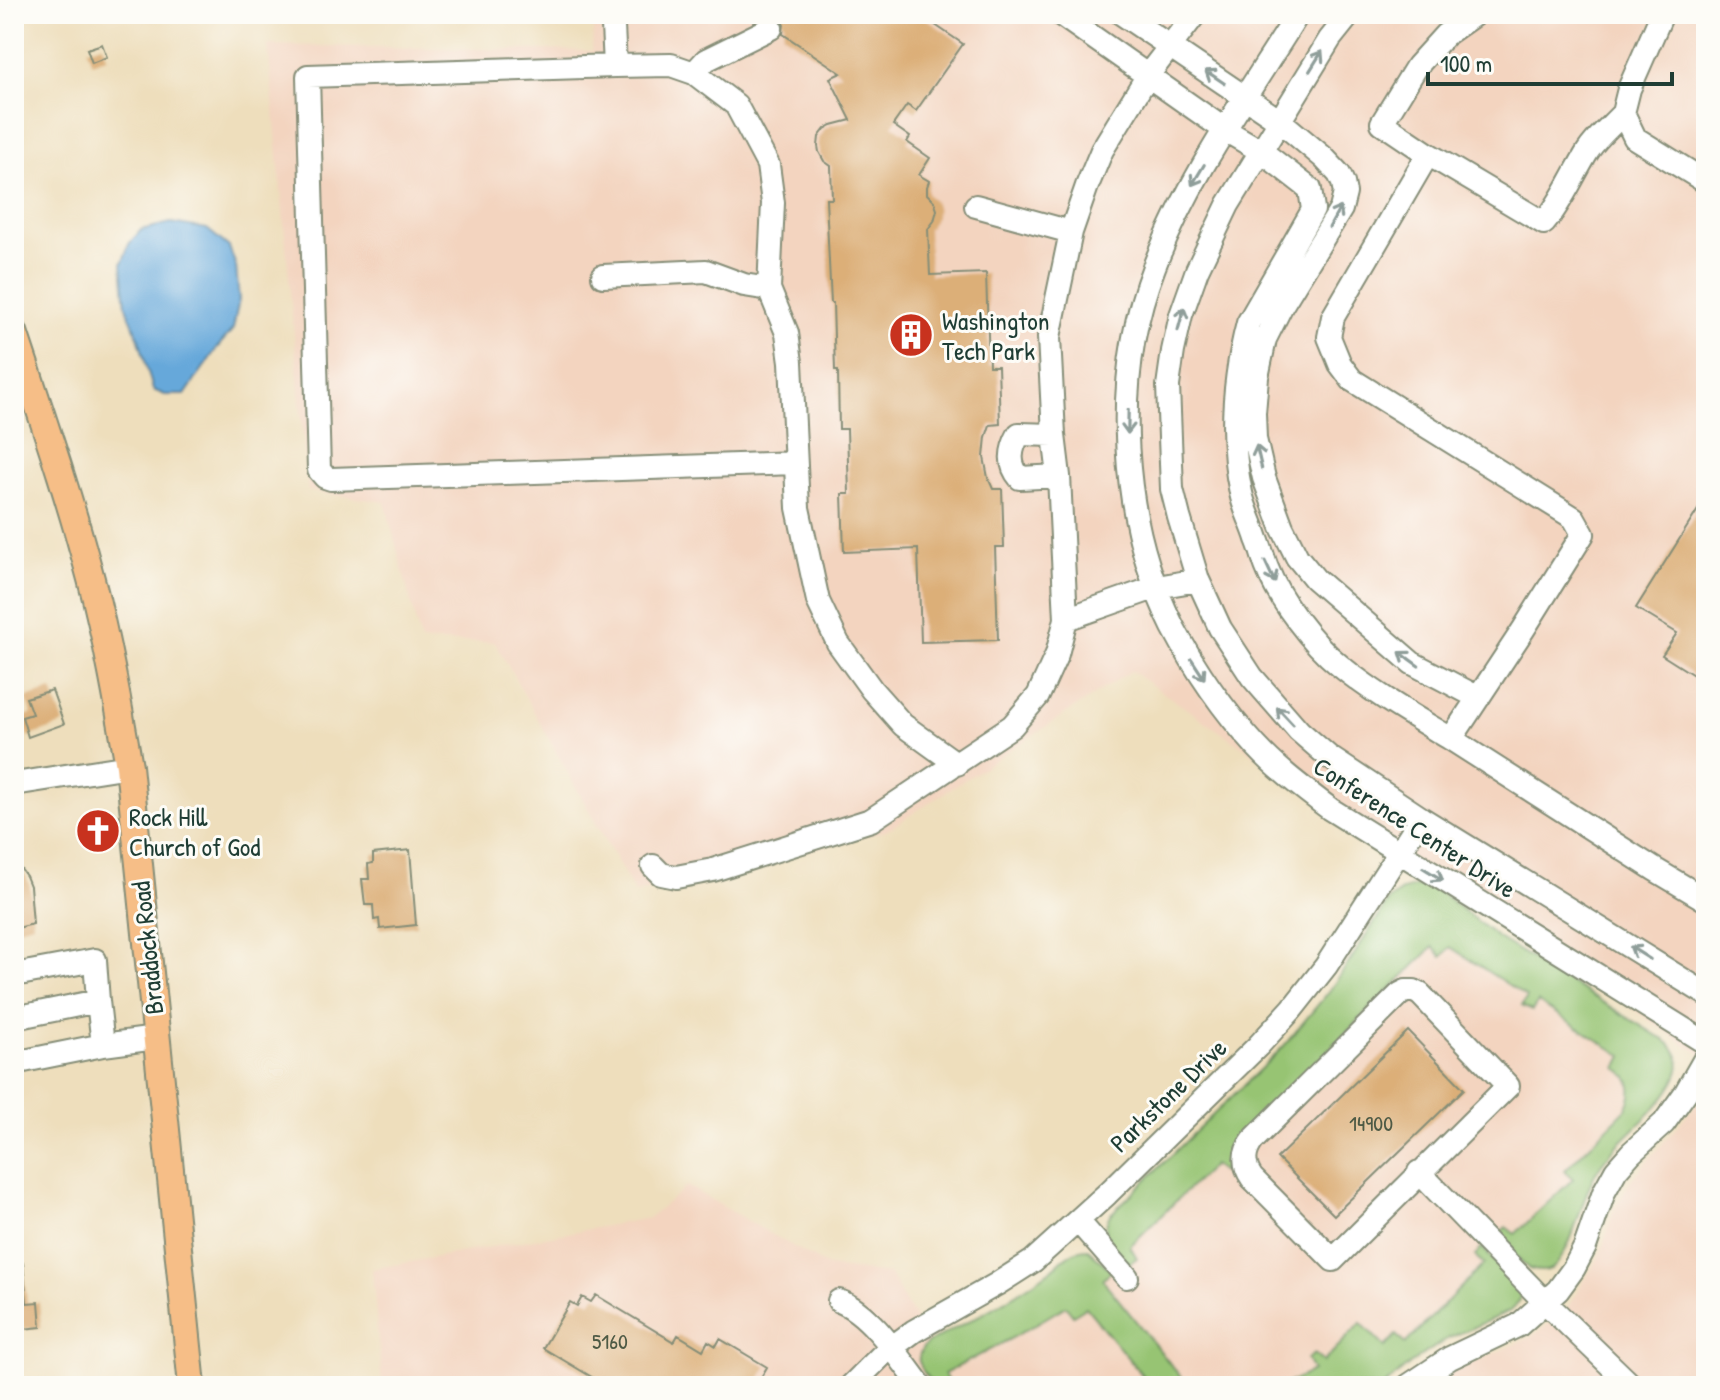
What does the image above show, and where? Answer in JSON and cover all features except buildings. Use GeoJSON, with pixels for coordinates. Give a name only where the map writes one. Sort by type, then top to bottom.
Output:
{"type":"FeatureCollection","features":[{"type":"Feature","properties":{"kind":"main road","name":"Braddock Road"},"geometry":{"type":"LineString","coordinates":[[14,332],[65,487],[91,579],[129,766],[192,1386]]}},
{"type":"Feature","properties":{"kind":"street"},"geometry":{"type":"LineString","coordinates":[[615,14],[615,66]]}},
{"type":"Feature","properties":{"kind":"street"},"geometry":{"type":"LineString","coordinates":[[1060,14],[1225,130],[1261,151],[1310,189],[1313,210],[1248,323],[1235,407],[1234,437],[1241,494],[1268,571],[1310,637],[1350,673],[1706,900]]}},
{"type":"Feature","properties":{"kind":"street"},"geometry":{"type":"LineString","coordinates":[[1122,14],[1280,121],[1339,174],[1345,193],[1341,209],[1282,305],[1265,339],[1254,413],[1255,439],[1264,478],[1297,557],[1315,579],[1412,663],[1477,697]]}},
{"type":"Feature","properties":{"kind":"street"},"geometry":{"type":"LineString","coordinates":[[653,866],[661,874],[676,877],[713,870],[871,820],[1012,726],[1038,696],[1057,654],[1066,619],[1049,337],[1071,232],[1102,150],[1148,75],[1195,14]]}},
{"type":"Feature","properties":{"kind":"street","name":"Conference Center Drive"},"geometry":{"type":"LineString","coordinates":[[1298,14],[1187,194],[1143,299],[1135,336],[1129,374],[1128,467],[1139,524],[1157,587],[1172,625],[1226,710],[1257,747],[1289,778],[1330,809],[1399,853],[1706,1043]]}},
{"type":"Feature","properties":{"kind":"street","name":"Conference Center Drive"},"geometry":{"type":"LineString","coordinates":[[1350,14],[1330,39],[1228,205],[1197,270],[1181,315],[1168,386],[1172,489],[1198,580],[1220,628],[1252,677],[1299,731],[1329,757],[1421,818],[1706,994]]}},
{"type":"Feature","properties":{"kind":"street"},"geometry":{"type":"LineString","coordinates":[[1475,14],[1445,35],[1417,66],[1382,123],[1544,223],[1554,212],[1591,147],[1623,113],[1629,89],[1662,14]]}},
{"type":"Feature","properties":{"kind":"street"},"geometry":{"type":"LineString","coordinates":[[694,73],[706,60],[771,28]]}},
{"type":"Feature","properties":{"kind":"street"},"geometry":{"type":"LineString","coordinates":[[795,463],[325,477],[319,470],[308,76],[671,65],[694,73],[736,105],[768,165],[773,203],[769,289],[787,333],[798,508],[818,601],[838,643],[872,690],[903,725],[957,764]]}},
{"type":"Feature","properties":{"kind":"street"},"geometry":{"type":"LineString","coordinates":[[1623,113],[1635,138],[1706,182]]}},
{"type":"Feature","properties":{"kind":"street"},"geometry":{"type":"LineString","coordinates":[[1428,154],[1333,317],[1329,337],[1340,364],[1352,380],[1574,518],[1583,534],[1451,739]]}},
{"type":"Feature","properties":{"kind":"street"},"geometry":{"type":"LineString","coordinates":[[976,206],[1071,232]]}},
{"type":"Feature","properties":{"kind":"street"},"geometry":{"type":"LineString","coordinates":[[603,276],[706,271],[744,285],[769,289]]}},
{"type":"Feature","properties":{"kind":"street"},"geometry":{"type":"LineString","coordinates":[[1054,435],[1019,434],[1011,460],[1020,478],[1059,476]]}},
{"type":"Feature","properties":{"kind":"street"},"geometry":{"type":"LineString","coordinates":[[1257,536],[1282,527]]}},
{"type":"Feature","properties":{"kind":"street"},"geometry":{"type":"LineString","coordinates":[[1066,619],[1157,587],[1198,580]]}},
{"type":"Feature","properties":{"kind":"street"},"geometry":{"type":"LineString","coordinates":[[14,784],[129,766]]}},
{"type":"Feature","properties":{"kind":"street","name":"Parkstone Drive"},"geometry":{"type":"LineString","coordinates":[[851,1386],[914,1331],[1033,1261],[1258,1046],[1326,966],[1421,818]]}},
{"type":"Feature","properties":{"kind":"street"},"geometry":{"type":"LineString","coordinates":[[14,975],[95,960],[103,1045]]}},
{"type":"Feature","properties":{"kind":"street"},"geometry":{"type":"LineString","coordinates":[[1406,991],[1420,994],[1508,1086],[1419,1172],[1333,1260],[1252,1178],[1244,1162],[1253,1140],[1406,991]]}},
{"type":"Feature","properties":{"kind":"street"},"geometry":{"type":"LineString","coordinates":[[14,1018],[98,1001]]}},
{"type":"Feature","properties":{"kind":"street"},"geometry":{"type":"LineString","coordinates":[[14,1063],[156,1038]]}},
{"type":"Feature","properties":{"kind":"street"},"geometry":{"type":"LineString","coordinates":[[1408,1386],[1450,1358],[1519,1325],[1558,1290],[1585,1247],[1604,1192],[1616,1170],[1664,1123],[1706,1057]]}},
{"type":"Feature","properties":{"kind":"street"},"geometry":{"type":"LineString","coordinates":[[1419,1172],[1545,1302],[1632,1386]]}},
{"type":"Feature","properties":{"kind":"street"},"geometry":{"type":"LineString","coordinates":[[1078,1221],[1127,1277]]}},
{"type":"Feature","properties":{"kind":"street"},"geometry":{"type":"LineString","coordinates":[[839,1301],[856,1309],[921,1386]]}},
{"type":"Feature","properties":{"kind":"shaded area"},"geometry":{"type":"Polygon","coordinates":[[[594,14],[1706,14],[1706,1058],[1131,671],[886,831],[635,893],[495,642],[421,642],[385,502],[308,491],[268,45],[592,51],[594,14]]]}},
{"type":"Feature","properties":{"kind":"shaded area"},"geometry":{"type":"Polygon","coordinates":[[[1433,947],[1450,947],[1623,1056],[1617,1067],[1632,1084],[1626,1109],[1565,1170],[1573,1178],[1405,1344],[1385,1348],[1361,1324],[1314,1371],[1282,1386],[1188,1386],[1102,1279],[1130,1247],[1433,947]]]}},
{"type":"Feature","properties":{"kind":"shaded area"},"geometry":{"type":"Polygon","coordinates":[[[1706,1093],[1706,1386],[1420,1386],[1531,1337],[1565,1312],[1601,1253],[1613,1212],[1630,1181],[1706,1093]]]}},
{"type":"Feature","properties":{"kind":"shaded area"},"geometry":{"type":"Polygon","coordinates":[[[687,1186],[829,1267],[889,1274],[929,1342],[922,1347],[921,1370],[935,1386],[382,1386],[372,1269],[649,1218],[687,1186]]]}},
{"type":"Feature","properties":{"kind":"shaded area"},"geometry":{"type":"Polygon","coordinates":[[[1066,1305],[1086,1306],[1151,1386],[938,1386],[944,1374],[1066,1305]]]}},
{"type":"Feature","properties":{"kind":"green space"},"geometry":{"type":"Polygon","coordinates":[[[1423,884],[1439,891],[1498,938],[1669,1043],[1679,1058],[1677,1076],[1660,1103],[1595,1174],[1569,1243],[1557,1264],[1544,1271],[1529,1269],[1496,1236],[1506,1227],[1515,1234],[1573,1179],[1565,1170],[1626,1109],[1631,1086],[1617,1068],[1623,1056],[1538,1002],[1532,1011],[1522,1006],[1527,997],[1450,947],[1442,957],[1433,947],[1237,1141],[1235,1159],[1222,1172],[1213,1165],[1130,1246],[1137,1258],[1128,1264],[1107,1235],[1110,1215],[1283,1047],[1327,994],[1389,900],[1403,890],[1423,884]]]}},
{"type":"Feature","properties":{"kind":"green space"},"geometry":{"type":"Polygon","coordinates":[[[1482,1247],[1520,1291],[1520,1300],[1510,1311],[1447,1339],[1384,1386],[1282,1386],[1313,1371],[1307,1359],[1314,1354],[1323,1362],[1361,1323],[1385,1347],[1396,1335],[1405,1344],[1484,1264],[1475,1256],[1482,1247]]]}},
{"type":"Feature","properties":{"kind":"green space"},"geometry":{"type":"Polygon","coordinates":[[[1088,1249],[1112,1271],[1102,1279],[1188,1386],[1151,1386],[1086,1307],[1073,1315],[1066,1306],[944,1374],[950,1386],[935,1386],[919,1359],[929,1342],[1038,1280],[1073,1253],[1088,1249]]]}},
{"type":"Feature","properties":{"kind":"water"},"geometry":{"type":"Polygon","coordinates":[[[171,223],[207,229],[229,247],[236,266],[239,300],[233,329],[185,395],[165,395],[153,390],[126,306],[122,264],[129,244],[141,230],[171,223]]]}},
{"type":"Feature","properties":{"kind":"place","name":"Washington Tech Park"},"geometry":{"type":"Point","coordinates":[911,335]}},
{"type":"Feature","properties":{"kind":"place","name":"Rock Hill Church of God"},"geometry":{"type":"Point","coordinates":[98,831]}}]}
